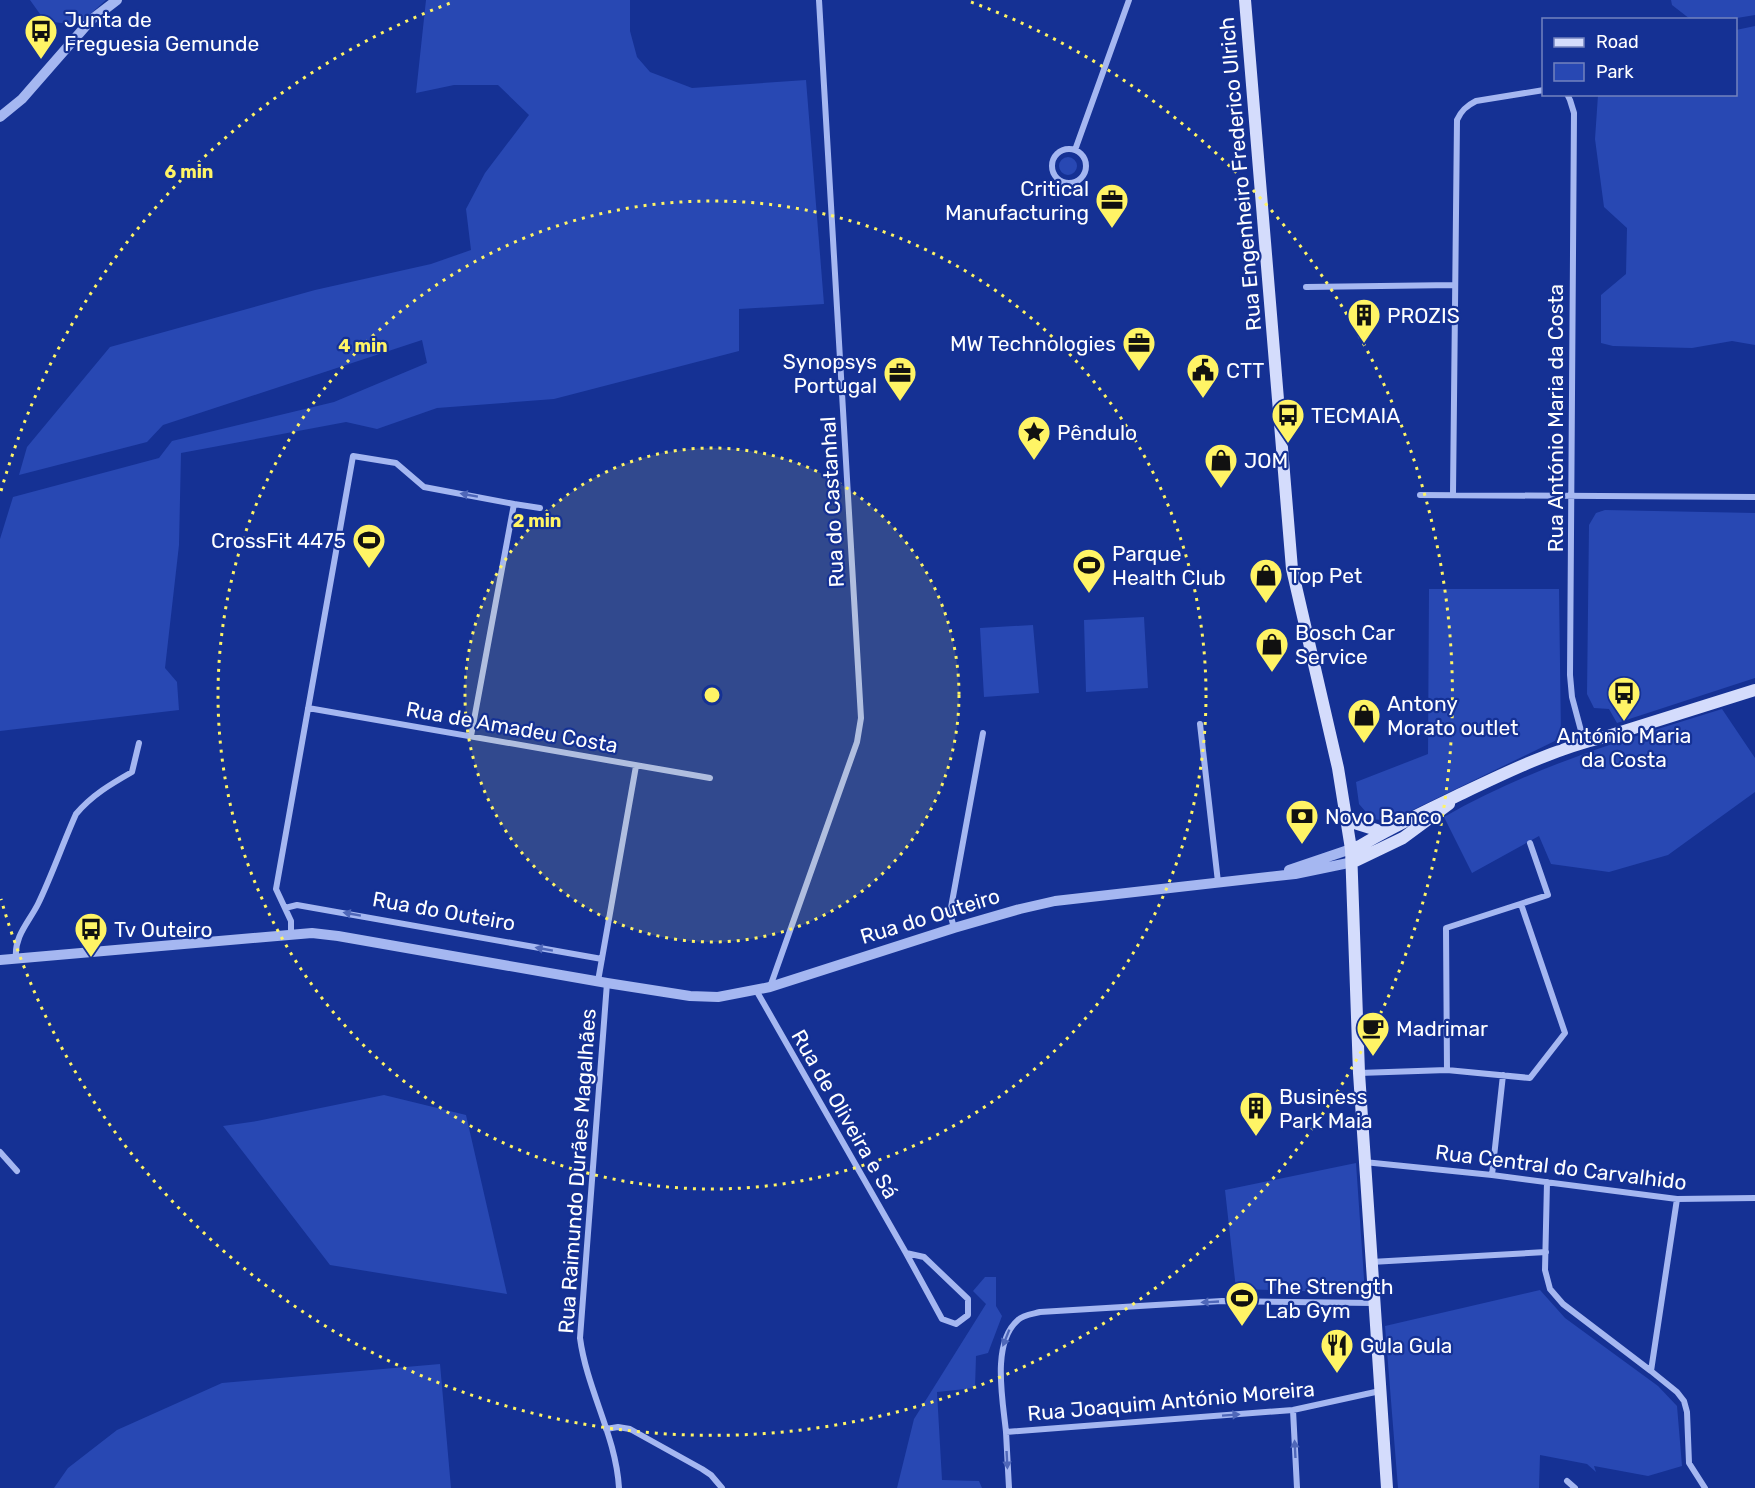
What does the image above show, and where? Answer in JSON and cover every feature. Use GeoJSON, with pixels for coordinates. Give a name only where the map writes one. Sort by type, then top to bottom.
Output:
{"type":"FeatureCollection","features":[{"type":"Feature","properties":{"kind":"main road","name":"Rua Engenheiro Frederico Ulrich"},"geometry":{"type":"LineString","coordinates":[[1245,0],[1291,560],[1338,768],[1353,862],[1359,1073],[1387,1488]]}},
{"type":"Feature","properties":{"kind":"main road"},"geometry":{"type":"LineString","coordinates":[[1351,849],[1521,765],[1584,742],[1755,690]]}},
{"type":"Feature","properties":{"kind":"main road"},"geometry":{"type":"LineString","coordinates":[[1353,862],[1403,838],[1462,794]]}},
{"type":"Feature","properties":{"kind":"main road"},"geometry":{"type":"LineString","coordinates":[[1347,821],[1383,832]]}},
{"type":"Feature","properties":{"kind":"street"},"geometry":{"type":"LineString","coordinates":[[0,117],[22,99],[91,20],[117,0]]}},
{"type":"Feature","properties":{"kind":"street","name":"Rua do Castanhal"},"geometry":{"type":"LineString","coordinates":[[770,987],[857,742],[861,718],[819,0]]}},
{"type":"Feature","properties":{"kind":"street"},"geometry":{"type":"LineString","coordinates":[[1075,150],[1130,0]]}},
{"type":"Feature","properties":{"kind":"street"},"geometry":{"type":"LineString","coordinates":[[1453,494],[1457,120],[1468,105],[1476,101],[1542,90]]}},
{"type":"Feature","properties":{"kind":"street","name":"Rua António Maria da Costa"},"geometry":{"type":"LineString","coordinates":[[1567,96],[1574,113],[1570,675],[1572,697],[1584,742]]}},
{"type":"Feature","properties":{"kind":"street"},"geometry":{"type":"LineString","coordinates":[[1063,150],[1075,150],[1086,162],[1085,173],[1077,182],[1061,182],[1056,178],[1052,168],[1054,157],[1063,150]]}},
{"type":"Feature","properties":{"kind":"street"},"geometry":{"type":"LineString","coordinates":[[1306,287],[1455,285]]}},
{"type":"Feature","properties":{"kind":"street"},"geometry":{"type":"LineString","coordinates":[[291,934],[291,921],[276,889],[353,456],[396,463],[424,487],[540,508]]}},
{"type":"Feature","properties":{"kind":"street"},"geometry":{"type":"LineString","coordinates":[[1420,495],[1755,496]]}},
{"type":"Feature","properties":{"kind":"street"},"geometry":{"type":"LineString","coordinates":[[471,736],[514,504]]}},
{"type":"Feature","properties":{"kind":"street","name":"Rua de Amadeu Costa"},"geometry":{"type":"LineString","coordinates":[[308,708],[711,778]]}},
{"type":"Feature","properties":{"kind":"street"},"geometry":{"type":"LineString","coordinates":[[1200,724],[1218,882]]}},
{"type":"Feature","properties":{"kind":"street"},"geometry":{"type":"LineString","coordinates":[[954,928],[950,913],[983,733]]}},
{"type":"Feature","properties":{"kind":"street"},"geometry":{"type":"LineString","coordinates":[[16,958],[15,948],[22,928],[38,904],[76,814],[86,802],[132,771],[139,742]]}},
{"type":"Feature","properties":{"kind":"street"},"geometry":{"type":"LineString","coordinates":[[603,982],[602,959],[636,766]]}},
{"type":"Feature","properties":{"kind":"street"},"geometry":{"type":"LineString","coordinates":[[1447,1070],[1446,928],[1548,895],[1530,843]]}},
{"type":"Feature","properties":{"kind":"street","name":"Rua do Outeiro"},"geometry":{"type":"LineString","coordinates":[[1278,875],[1319,858],[1351,849]]}},
{"type":"Feature","properties":{"kind":"street","name":"Rua do Outeiro"},"geometry":{"type":"LineString","coordinates":[[0,960],[312,933],[690,996],[718,997],[770,987],[954,928],[1055,901],[1295,874],[1353,862]]}},
{"type":"Feature","properties":{"kind":"street"},"geometry":{"type":"LineString","coordinates":[[1359,1073],[1447,1070],[1530,1078],[1565,1033],[1521,904]]}},
{"type":"Feature","properties":{"kind":"street","name":"Rua do Outeiro"},"geometry":{"type":"LineString","coordinates":[[285,908],[297,905],[602,959]]}},
{"type":"Feature","properties":{"kind":"street","name":"Rua Raimundo Durães Magalhães"},"geometry":{"type":"LineString","coordinates":[[603,982],[580,1322],[582,1353],[616,1460],[619,1488]]}},
{"type":"Feature","properties":{"kind":"street","name":"Rua de Oliveira e Sá"},"geometry":{"type":"LineString","coordinates":[[756,990],[942,1319],[956,1324],[968,1314],[968,1299],[924,1257],[906,1253]]}},
{"type":"Feature","properties":{"kind":"street"},"geometry":{"type":"LineString","coordinates":[[1492,1175],[1503,1075]]}},
{"type":"Feature","properties":{"kind":"street"},"geometry":{"type":"LineString","coordinates":[[0,1152],[17,1171]]}},
{"type":"Feature","properties":{"kind":"street","name":"Rua Central do Carvalhido"},"geometry":{"type":"LineString","coordinates":[[1364,1161],[1677,1199],[1755,1198]]}},
{"type":"Feature","properties":{"kind":"street"},"geometry":{"type":"LineString","coordinates":[[1547,1182],[1545,1270],[1550,1289],[1563,1304],[1677,1392],[1684,1401],[1687,1412],[1689,1462],[1705,1488]]}},
{"type":"Feature","properties":{"kind":"street"},"geometry":{"type":"LineString","coordinates":[[1651,1371],[1677,1199]]}},
{"type":"Feature","properties":{"kind":"street"},"geometry":{"type":"LineString","coordinates":[[1371,1262],[1546,1252]]}},
{"type":"Feature","properties":{"kind":"street","name":"Rua Joaquim António Moreira"},"geometry":{"type":"LineString","coordinates":[[1373,1303],[1222,1302],[1040,1312],[1019,1318],[1010,1329],[1002,1347],[1001,1372],[1006,1432],[1293,1410],[1380,1391]]}},
{"type":"Feature","properties":{"kind":"street"},"geometry":{"type":"LineString","coordinates":[[1293,1410],[1297,1488]]}},
{"type":"Feature","properties":{"kind":"street"},"geometry":{"type":"LineString","coordinates":[[606,1429],[630,1428],[702,1469],[711,1475],[722,1488]]}},
{"type":"Feature","properties":{"kind":"street"},"geometry":{"type":"LineString","coordinates":[[1006,1432],[1009,1488]]}},
{"type":"Feature","properties":{"kind":"street"},"geometry":{"type":"LineString","coordinates":[[1567,1481],[1575,1488]]}},
{"type":"Feature","properties":{"kind":"green space"},"geometry":{"type":"Polygon","coordinates":[[[30,0],[106,0],[78,25],[45,21],[30,0]]]}},
{"type":"Feature","properties":{"kind":"green space"},"geometry":{"type":"Polygon","coordinates":[[[426,0],[630,0],[630,31],[637,57],[650,72],[692,88],[806,80],[824,304],[739,309],[739,351],[554,399],[437,408],[377,429],[346,422],[181,453],[179,545],[165,668],[177,682],[179,710],[0,731],[0,539],[13,497],[159,458],[172,441],[334,402],[427,363],[422,340],[163,425],[147,442],[19,475],[27,447],[110,347],[315,290],[431,264],[471,250],[466,209],[485,173],[529,115],[498,85],[454,85],[416,93],[426,0]]]}},
{"type":"Feature","properties":{"kind":"green space"},"geometry":{"type":"Polygon","coordinates":[[[1671,0],[1755,0],[1755,15],[1737,18],[1689,18],[1672,5],[1671,0]]]}},
{"type":"Feature","properties":{"kind":"green space"},"geometry":{"type":"Polygon","coordinates":[[[1755,26],[1755,345],[1732,341],[1692,348],[1613,346],[1601,343],[1601,295],[1626,274],[1627,228],[1604,207],[1595,139],[1598,96],[1737,96],[1737,30],[1755,26]]]}},
{"type":"Feature","properties":{"kind":"green space"},"geometry":{"type":"Polygon","coordinates":[[[1068,157],[1074,160],[1077,166],[1074,172],[1068,175],[1062,172],[1059,166],[1062,160],[1068,157]]]}},
{"type":"Feature","properties":{"kind":"green space"},"geometry":{"type":"Polygon","coordinates":[[[1605,510],[1755,513],[1755,678],[1617,723],[1609,709],[1594,708],[1587,694],[1589,525],[1596,513],[1605,510]]]}},
{"type":"Feature","properties":{"kind":"green space"},"geometry":{"type":"Polygon","coordinates":[[[1429,589],[1559,589],[1561,738],[1390,821],[1372,819],[1359,804],[1356,782],[1428,754],[1429,589]]]}},
{"type":"Feature","properties":{"kind":"green space"},"geometry":{"type":"Polygon","coordinates":[[[1144,617],[1148,688],[1086,692],[1084,620],[1144,617]]]}},
{"type":"Feature","properties":{"kind":"green space"},"geometry":{"type":"Polygon","coordinates":[[[1033,625],[1039,693],[984,697],[980,628],[1033,625]]]}},
{"type":"Feature","properties":{"kind":"green space"},"geometry":{"type":"Polygon","coordinates":[[[1722,709],[1755,758],[1755,792],[1668,855],[1609,872],[1551,864],[1539,836],[1472,873],[1444,817],[1477,799],[1545,769],[1615,743],[1722,709]]]}},
{"type":"Feature","properties":{"kind":"green space"},"geometry":{"type":"Polygon","coordinates":[[[384,1095],[466,1115],[507,1294],[330,1265],[223,1126],[384,1095]]]}},
{"type":"Feature","properties":{"kind":"green space"},"geometry":{"type":"Polygon","coordinates":[[[1356,1163],[1365,1293],[1236,1289],[1225,1190],[1356,1163]]]}},
{"type":"Feature","properties":{"kind":"green space"},"geometry":{"type":"Polygon","coordinates":[[[985,1277],[996,1277],[996,1306],[1002,1316],[988,1353],[976,1356],[975,1388],[937,1392],[942,1480],[979,1481],[982,1488],[897,1488],[914,1419],[986,1304],[973,1291],[985,1277]]]}},
{"type":"Feature","properties":{"kind":"green space"},"geometry":{"type":"Polygon","coordinates":[[[1540,1290],[1565,1318],[1658,1386],[1677,1406],[1682,1466],[1648,1476],[1594,1466],[1596,1472],[1587,1464],[1540,1455],[1539,1488],[1398,1488],[1385,1326],[1540,1290]]]}},
{"type":"Feature","properties":{"kind":"green space"},"geometry":{"type":"Polygon","coordinates":[[[440,1364],[451,1488],[54,1488],[68,1468],[117,1430],[222,1383],[440,1364]]]}},
{"type":"Feature","properties":{"kind":"place","name":"Junta de Freguesia Gemunde"},"geometry":{"type":"Point","coordinates":[41,60]}},
{"type":"Feature","properties":{"kind":"place","name":"Critical Manufacturing"},"geometry":{"type":"Point","coordinates":[1112,229]}},
{"type":"Feature","properties":{"kind":"place","name":"PROZIS"},"geometry":{"type":"Point","coordinates":[1364,344]}},
{"type":"Feature","properties":{"kind":"place","name":"MW Technologies"},"geometry":{"type":"Point","coordinates":[1139,372]}},
{"type":"Feature","properties":{"kind":"place","name":"CTT"},"geometry":{"type":"Point","coordinates":[1203,399]}},
{"type":"Feature","properties":{"kind":"place","name":"Synopsys Portugal"},"geometry":{"type":"Point","coordinates":[900,402]}},
{"type":"Feature","properties":{"kind":"place","name":"TECMAIA"},"geometry":{"type":"Point","coordinates":[1288,444]}},
{"type":"Feature","properties":{"kind":"place","name":"Pêndulo"},"geometry":{"type":"Point","coordinates":[1034,461]}},
{"type":"Feature","properties":{"kind":"place","name":"JOM"},"geometry":{"type":"Point","coordinates":[1221,489]}},
{"type":"Feature","properties":{"kind":"place","name":"CrossFit 4475"},"geometry":{"type":"Point","coordinates":[369,569]}},
{"type":"Feature","properties":{"kind":"place","name":"Parque Health Club"},"geometry":{"type":"Point","coordinates":[1089,594]}},
{"type":"Feature","properties":{"kind":"place","name":"Top Pet"},"geometry":{"type":"Point","coordinates":[1266,604]}},
{"type":"Feature","properties":{"kind":"place","name":"Bosch Car Service"},"geometry":{"type":"Point","coordinates":[1272,673]}},
{"type":"Feature","properties":{"kind":"place","name":"António Maria da Costa"},"geometry":{"type":"Point","coordinates":[1624,722]}},
{"type":"Feature","properties":{"kind":"place","name":"Antony Morato outlet"},"geometry":{"type":"Point","coordinates":[1364,744]}},
{"type":"Feature","properties":{"kind":"place","name":"Novo Banco"},"geometry":{"type":"Point","coordinates":[1302,845]}},
{"type":"Feature","properties":{"kind":"place","name":"Tv Outeiro"},"geometry":{"type":"Point","coordinates":[91,958]}},
{"type":"Feature","properties":{"kind":"place","name":"Madrimar"},"geometry":{"type":"Point","coordinates":[1373,1057]}},
{"type":"Feature","properties":{"kind":"place","name":"Business Park Maia"},"geometry":{"type":"Point","coordinates":[1256,1137]}},
{"type":"Feature","properties":{"kind":"place","name":"The Strength Lab Gym"},"geometry":{"type":"Point","coordinates":[1242,1327]}},
{"type":"Feature","properties":{"kind":"place","name":"Gula Gula"},"geometry":{"type":"Point","coordinates":[1337,1374]}}]}
